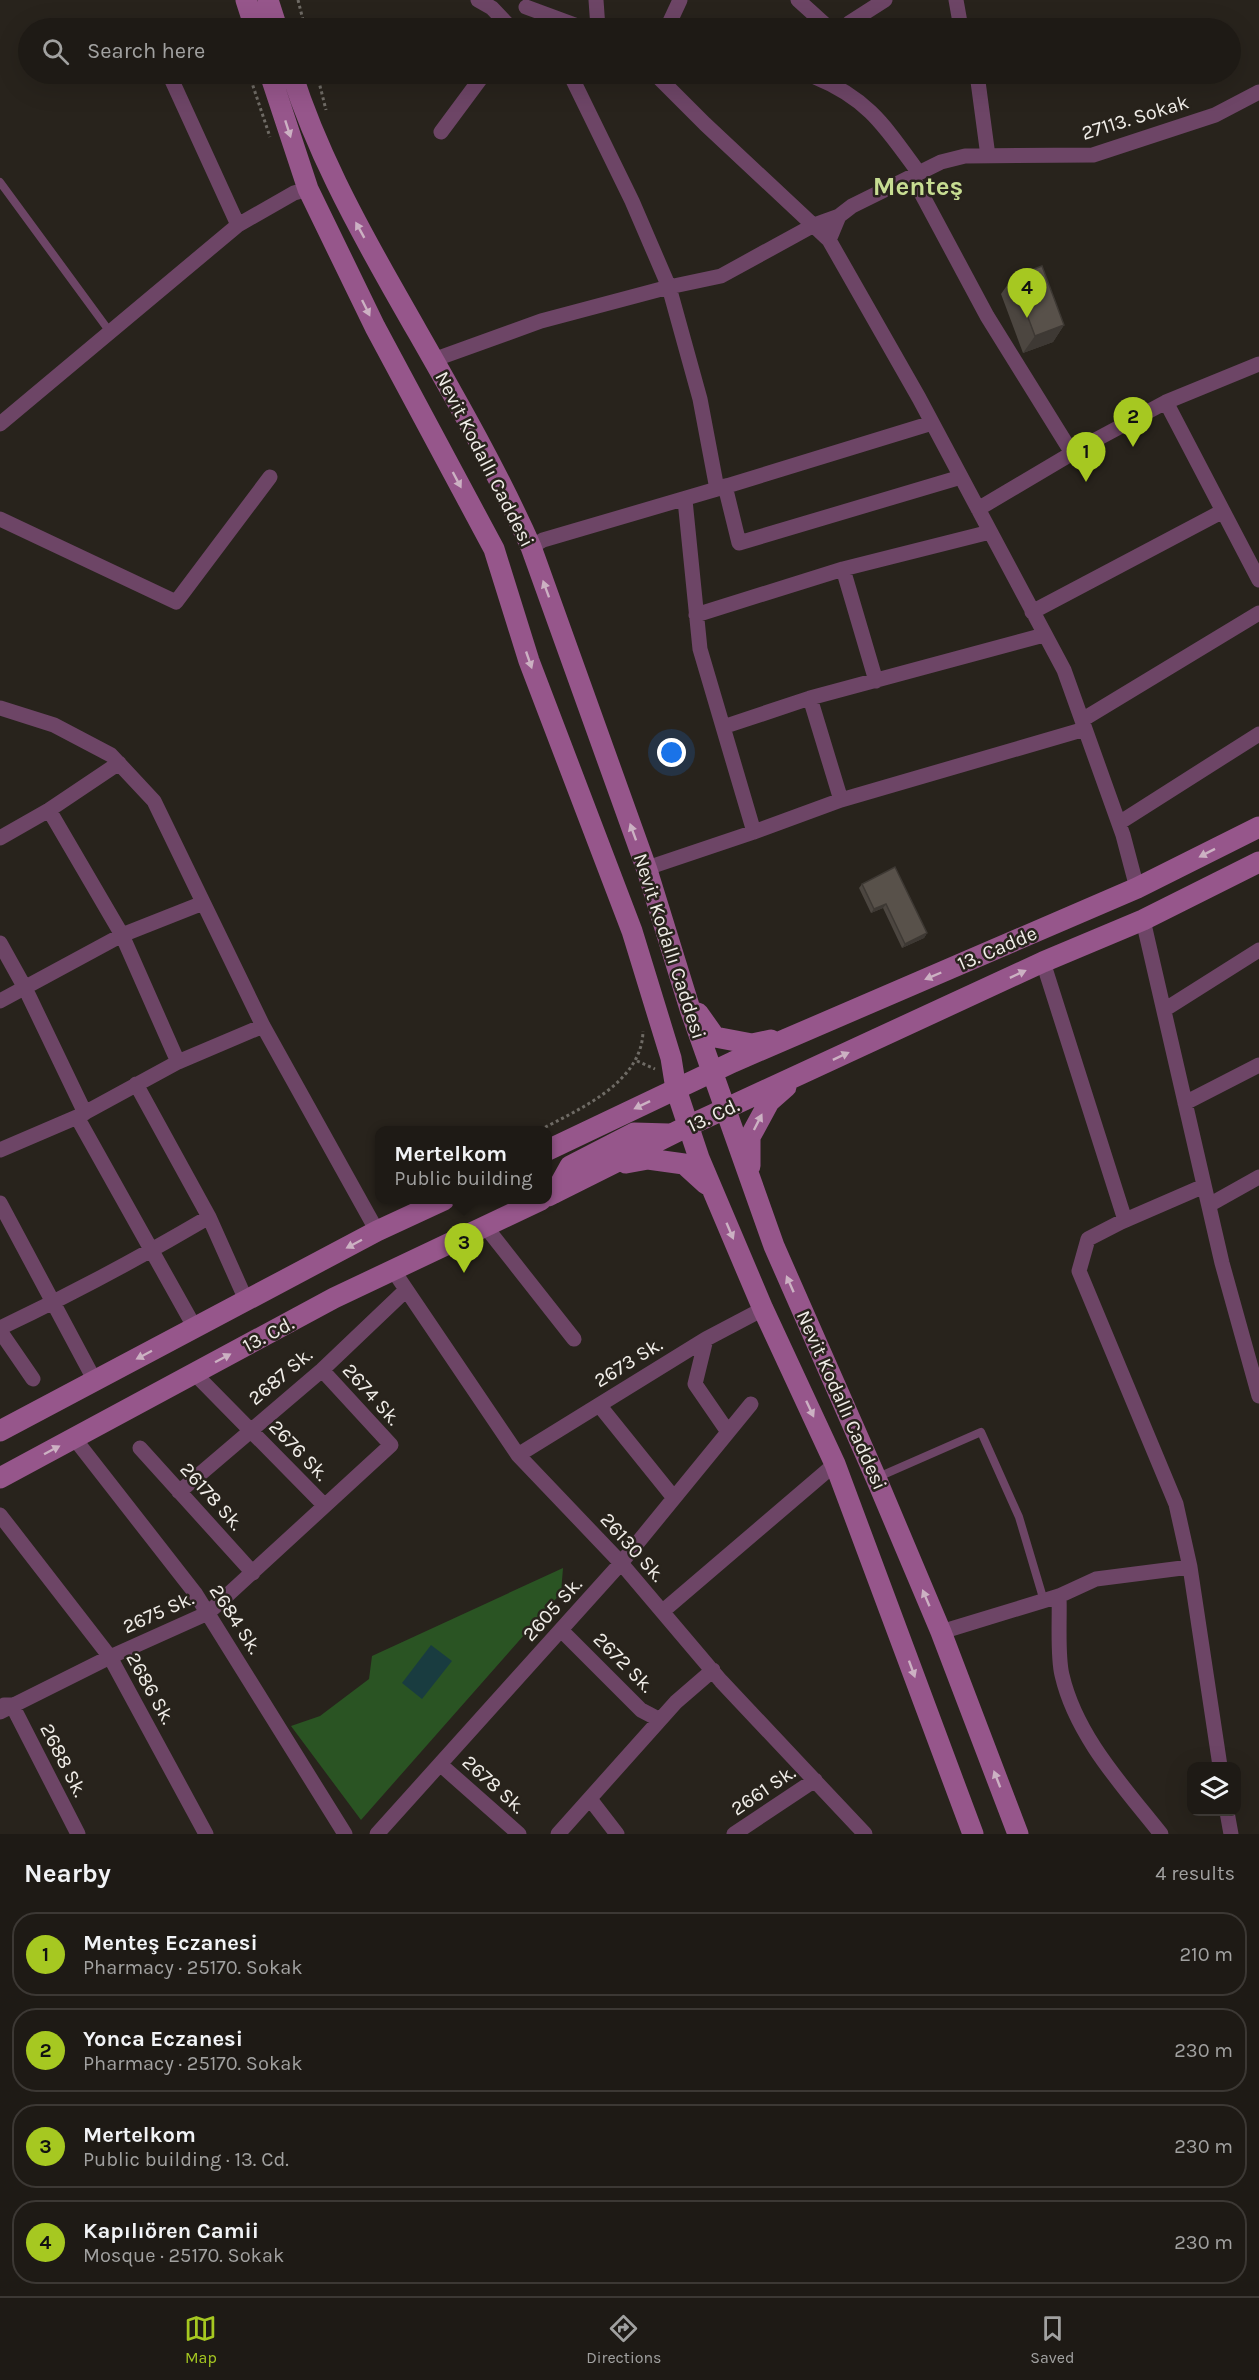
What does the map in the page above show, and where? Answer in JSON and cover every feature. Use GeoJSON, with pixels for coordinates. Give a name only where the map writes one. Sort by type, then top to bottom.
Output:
{"type":"FeatureCollection","features":[{"type":"Feature","properties":{"kind":"main road"},"geometry":{"type":"LineString","coordinates":[[246,0],[252,18]]}},
{"type":"Feature","properties":{"kind":"main road"},"geometry":{"type":"LineString","coordinates":[[268,0],[274,18]]}},
{"type":"Feature","properties":{"kind":"main road","name":"Nevit Kodallı Caddesi"},"geometry":{"type":"LineString","coordinates":[[273,84],[308,189],[375,327],[494,549],[529,661],[632,931],[671,1058],[680,1130],[699,1158],[763,1309],[836,1464],[973,1834]]}},
{"type":"Feature","properties":{"kind":"main road","name":"Nevit Kodallı Caddesi"},"geometry":{"type":"LineString","coordinates":[[295,84],[306,119],[348,209],[508,495],[531,547],[647,870],[711,1072],[772,1242],[876,1478],[940,1632],[1018,1834]]}},
{"type":"Feature","properties":{"kind":"main road","name":"13. Cadde"},"geometry":{"type":"LineString","coordinates":[[733,1062],[1137,888],[1259,827]]}},
{"type":"Feature","properties":{"kind":"main road","name":"13. Cadde"},"geometry":{"type":"LineString","coordinates":[[750,1098],[1043,962],[1143,920],[1259,862]]}},
{"type":"Feature","properties":{"kind":"main road"},"geometry":{"type":"LineString","coordinates":[[685,994],[715,1037],[752,1044],[792,1036]]}},
{"type":"Feature","properties":{"kind":"main road"},"geometry":{"type":"LineString","coordinates":[[733,1062],[758,1066],[822,1039],[840,1016]]}},
{"type":"Feature","properties":{"kind":"main road","name":"13. Cd."},"geometry":{"type":"LineString","coordinates":[[552,1148],[733,1062]]}},
{"type":"Feature","properties":{"kind":"main road"},"geometry":{"type":"LineString","coordinates":[[749,1179],[750,1137],[769,1102],[802,1074]]}},
{"type":"Feature","properties":{"kind":"main road","name":"13. Cd."},"geometry":{"type":"LineString","coordinates":[[552,1194],[750,1098]]}},
{"type":"Feature","properties":{"kind":"main road"},"geometry":{"type":"LineString","coordinates":[[552,1191],[570,1166],[634,1132],[680,1130]]}},
{"type":"Feature","properties":{"kind":"main road"},"geometry":{"type":"LineString","coordinates":[[734,1137],[731,1168],[751,1220],[772,1242]]}},
{"type":"Feature","properties":{"kind":"main road"},"geometry":{"type":"LineString","coordinates":[[605,1168],[648,1159],[684,1164],[713,1190]]}},
{"type":"Feature","properties":{"kind":"main road","name":"13. Cd."},"geometry":{"type":"LineString","coordinates":[[0,1431],[246,1300],[436,1204]]}},
{"type":"Feature","properties":{"kind":"main road","name":"13. Cd."},"geometry":{"type":"LineString","coordinates":[[0,1478],[334,1298],[531,1204]]}},
{"type":"Feature","properties":{"kind":"street"},"geometry":{"type":"LineString","coordinates":[[478,0],[492,8],[502,18]]}},
{"type":"Feature","properties":{"kind":"street"},"geometry":{"type":"LineString","coordinates":[[596,0],[597,18]]}},
{"type":"Feature","properties":{"kind":"street"},"geometry":{"type":"LineString","coordinates":[[672,18],[680,0]]}},
{"type":"Feature","properties":{"kind":"street"},"geometry":{"type":"LineString","coordinates":[[798,0],[818,18]]}},
{"type":"Feature","properties":{"kind":"street"},"geometry":{"type":"LineString","coordinates":[[857,18],[885,0]]}},
{"type":"Feature","properties":{"kind":"street"},"geometry":{"type":"LineString","coordinates":[[956,0],[959,18]]}},
{"type":"Feature","properties":{"kind":"street"},"geometry":{"type":"LineString","coordinates":[[519,18],[529,4],[549,18]]}},
{"type":"Feature","properties":{"kind":"street"},"geometry":{"type":"LineString","coordinates":[[174,84],[238,225]]}},
{"type":"Feature","properties":{"kind":"street"},"geometry":{"type":"LineString","coordinates":[[441,132],[477,84]]}},
{"type":"Feature","properties":{"kind":"street"},"geometry":{"type":"LineString","coordinates":[[575,84],[632,201],[669,287],[700,399],[721,487],[739,543],[961,477]]}},
{"type":"Feature","properties":{"kind":"street"},"geometry":{"type":"LineString","coordinates":[[665,84],[829,240],[932,423],[1064,670],[1119,823],[1137,888]]}},
{"type":"Feature","properties":{"kind":"street"},"geometry":{"type":"LineString","coordinates":[[842,84],[888,131],[916,175],[987,316],[1072,453]]}},
{"type":"Feature","properties":{"kind":"street"},"geometry":{"type":"LineString","coordinates":[[978,84],[988,156]]}},
{"type":"Feature","properties":{"kind":"street","name":"27113. Sokak"},"geometry":{"type":"LineString","coordinates":[[433,360],[541,321],[669,287],[721,276],[814,225],[839,216],[852,206],[941,162],[965,156],[1093,155],[1215,115],[1259,92]]}},
{"type":"Feature","properties":{"kind":"street"},"geometry":{"type":"LineString","coordinates":[[0,424],[238,225],[294,193],[308,189]]}},
{"type":"Feature","properties":{"kind":"street"},"geometry":{"type":"LineString","coordinates":[[829,240],[839,216]]}},
{"type":"Feature","properties":{"kind":"street"},"geometry":{"type":"LineString","coordinates":[[978,509],[1072,453],[1166,402],[1259,364]]}},
{"type":"Feature","properties":{"kind":"street"},"geometry":{"type":"LineString","coordinates":[[1166,402],[1259,580]]}},
{"type":"Feature","properties":{"kind":"street"},"geometry":{"type":"LineString","coordinates":[[531,547],[543,540],[685,500],[932,423]]}},
{"type":"Feature","properties":{"kind":"street"},"geometry":{"type":"LineString","coordinates":[[0,519],[176,602],[270,477]]}},
{"type":"Feature","properties":{"kind":"street"},"geometry":{"type":"LineString","coordinates":[[685,500],[700,649],[754,832]]}},
{"type":"Feature","properties":{"kind":"street"},"geometry":{"type":"LineString","coordinates":[[1032,612],[1223,511]]}},
{"type":"Feature","properties":{"kind":"street"},"geometry":{"type":"LineString","coordinates":[[696,615],[843,569],[990,532]]}},
{"type":"Feature","properties":{"kind":"street"},"geometry":{"type":"LineString","coordinates":[[843,569],[876,681]]}},
{"type":"Feature","properties":{"kind":"street"},"geometry":{"type":"LineString","coordinates":[[647,870],[842,800],[1083,724],[1259,613]]}},
{"type":"Feature","properties":{"kind":"street"},"geometry":{"type":"LineString","coordinates":[[723,727],[810,698],[1044,635]]}},
{"type":"Feature","properties":{"kind":"street"},"geometry":{"type":"LineString","coordinates":[[810,698],[842,800]]}},
{"type":"Feature","properties":{"kind":"street"},"geometry":{"type":"LineString","coordinates":[[0,708],[54,725],[111,755],[154,801],[263,1026],[377,1232]]}},
{"type":"Feature","properties":{"kind":"street"},"geometry":{"type":"LineString","coordinates":[[1119,823],[1259,734]]}},
{"type":"Feature","properties":{"kind":"street"},"geometry":{"type":"LineString","coordinates":[[0,838],[49,810],[119,763]]}},
{"type":"Feature","properties":{"kind":"street"},"geometry":{"type":"LineString","coordinates":[[49,810],[122,935],[178,1062]]}},
{"type":"Feature","properties":{"kind":"street"},"geometry":{"type":"LineString","coordinates":[[0,1001],[122,935],[203,903]]}},
{"type":"Feature","properties":{"kind":"street"},"geometry":{"type":"LineString","coordinates":[[1143,920],[1222,1263],[1256,1372],[1259,1396]]}},
{"type":"Feature","properties":{"kind":"street"},"geometry":{"type":"LineString","coordinates":[[0,943],[25,988],[81,1115],[151,1251],[195,1328]]}},
{"type":"Feature","properties":{"kind":"street"},"geometry":{"type":"LineString","coordinates":[[1164,1010],[1259,950]]}},
{"type":"Feature","properties":{"kind":"street"},"geometry":{"type":"LineString","coordinates":[[1043,962],[1125,1220]]}},
{"type":"Feature","properties":{"kind":"street"},"geometry":{"type":"LineString","coordinates":[[0,1150],[81,1115],[178,1062],[263,1026]]}},
{"type":"Feature","properties":{"kind":"street"},"geometry":{"type":"LineString","coordinates":[[1185,1103],[1259,1065]]}},
{"type":"Feature","properties":{"kind":"street"},"geometry":{"type":"LineString","coordinates":[[136,1084],[209,1217],[246,1300]]}},
{"type":"Feature","properties":{"kind":"street"},"geometry":{"type":"LineString","coordinates":[[1209,1205],[1258,1182]]}},
{"type":"Feature","properties":{"kind":"street"},"geometry":{"type":"LineString","coordinates":[[1204,1186],[1125,1220],[1088,1239],[1079,1271],[1086,1294],[1176,1504],[1190,1567],[1219,1762]]}},
{"type":"Feature","properties":{"kind":"street"},"geometry":{"type":"LineString","coordinates":[[0,1203],[95,1381]]}},
{"type":"Feature","properties":{"kind":"street"},"geometry":{"type":"LineString","coordinates":[[33,1379],[0,1329],[54,1303],[209,1217]]}},
{"type":"Feature","properties":{"kind":"street"},"geometry":{"type":"LineString","coordinates":[[485,1226],[574,1339]]}},
{"type":"Feature","properties":{"kind":"street","name":"26130 Sk."},"geometry":{"type":"LineString","coordinates":[[393,1270],[518,1455],[621,1563],[713,1670],[861,1830]]}},
{"type":"Feature","properties":{"kind":"street","name":"2687 Sk."},"geometry":{"type":"LineString","coordinates":[[179,1492],[322,1370],[406,1290]]}},
{"type":"Feature","properties":{"kind":"street","name":"2673 Sk."},"geometry":{"type":"LineString","coordinates":[[518,1455],[706,1339],[763,1309]]}},
{"type":"Feature","properties":{"kind":"street"},"geometry":{"type":"LineString","coordinates":[[706,1339],[695,1384],[728,1432]]}},
{"type":"Feature","properties":{"kind":"street","name":"2674 Sk."},"geometry":{"type":"LineString","coordinates":[[322,1370],[391,1446]]}},
{"type":"Feature","properties":{"kind":"street","name":"2676 Sk."},"geometry":{"type":"LineString","coordinates":[[195,1373],[324,1505]]}},
{"type":"Feature","properties":{"kind":"street","name":"2605 Sk."},"geometry":{"type":"LineString","coordinates":[[376,1834],[394,1828],[441,1765],[621,1563],[751,1404]]}},
{"type":"Feature","properties":{"kind":"street"},"geometry":{"type":"LineString","coordinates":[[599,1405],[674,1498]]}},
{"type":"Feature","properties":{"kind":"street","name":"2684 Sk."},"geometry":{"type":"LineString","coordinates":[[74,1438],[208,1613],[345,1834]]}},
{"type":"Feature","properties":{"kind":"street","name":"2675 Sk."},"geometry":{"type":"LineString","coordinates":[[4,1707],[208,1613],[391,1446]]}},
{"type":"Feature","properties":{"kind":"street","name":"26178 Sk."},"geometry":{"type":"LineString","coordinates":[[140,1448],[253,1573]]}},
{"type":"Feature","properties":{"kind":"street"},"geometry":{"type":"LineString","coordinates":[[663,1611],[836,1464]]}},
{"type":"Feature","properties":{"kind":"street","name":"2686 Sk."},"geometry":{"type":"LineString","coordinates":[[0,1515],[110,1657],[206,1834]]}},
{"type":"Feature","properties":{"kind":"street"},"geometry":{"type":"LineString","coordinates":[[940,1632],[1052,1599],[1096,1579],[1190,1567]]}},
{"type":"Feature","properties":{"kind":"street"},"geometry":{"type":"LineString","coordinates":[[1052,1599],[1061,1674],[1077,1716],[1103,1761],[1161,1834]]}},
{"type":"Feature","properties":{"kind":"street","name":"2672 Sk."},"geometry":{"type":"LineString","coordinates":[[561,1630],[641,1710],[660,1720]]}},
{"type":"Feature","properties":{"kind":"street"},"geometry":{"type":"LineString","coordinates":[[558,1834],[676,1702],[713,1670]]}},
{"type":"Feature","properties":{"kind":"street","name":"2688 Sk."},"geometry":{"type":"LineString","coordinates":[[4,1707],[78,1834]]}},
{"type":"Feature","properties":{"kind":"street","name":"2678 Sk."},"geometry":{"type":"LineString","coordinates":[[441,1765],[519,1834]]}},
{"type":"Feature","properties":{"kind":"street","name":"2661 Sk."},"geometry":{"type":"LineString","coordinates":[[734,1834],[815,1780]]}},
{"type":"Feature","properties":{"kind":"street"},"geometry":{"type":"LineString","coordinates":[[590,1799],[616,1834]]}},
{"type":"Feature","properties":{"kind":"street"},"geometry":{"type":"LineString","coordinates":[[1228,1816],[1231,1834]]}},
{"type":"Feature","properties":{"kind":"street"},"geometry":{"type":"LineString","coordinates":[[843,1834],[861,1830]]}},
{"type":"Feature","properties":{"kind":"lane"},"geometry":{"type":"LineString","coordinates":[[0,182],[110,332]]}},
{"type":"Feature","properties":{"kind":"lane"},"geometry":{"type":"LineString","coordinates":[[876,1478],[981,1432],[1052,1599]]}},
{"type":"Feature","properties":{"kind":"path"},"geometry":{"type":"LineString","coordinates":[[298,0],[302,18]]}},
{"type":"Feature","properties":{"kind":"path"},"geometry":{"type":"LineString","coordinates":[[252,84],[271,140]]}},
{"type":"Feature","properties":{"kind":"path"},"geometry":{"type":"LineString","coordinates":[[548,1126],[611,1089],[639,1055],[642,1024]]}},
{"type":"Feature","properties":{"kind":"path"},"geometry":{"type":"LineString","coordinates":[[636,1060],[657,1070]]}},
{"type":"Feature","properties":{"kind":"green space"},"geometry":{"type":"Polygon","coordinates":[[[563,1568],[561,1593],[361,1820],[291,1726],[320,1716],[369,1679],[372,1656],[563,1568]]]}},
{"type":"Feature","properties":{"kind":"water"},"geometry":{"type":"Polygon","coordinates":[[[431,1645],[452,1661],[422,1699],[402,1683],[431,1645]]]}},
{"type":"Feature","properties":{"kind":"building"},"geometry":{"type":"Polygon","coordinates":[[[1042,266],[1064,325],[1035,336],[1013,277],[1042,266]]]}},
{"type":"Feature","properties":{"kind":"building"},"geometry":{"type":"Polygon","coordinates":[[[895,867],[927,933],[905,944],[886,904],[874,909],[862,884],[895,867]]]}},
{"type":"Feature","properties":{"kind":"place","name":"Kapılıören Camii"},"geometry":{"type":"Point","coordinates":[1027,318]}},
{"type":"Feature","properties":{"kind":"place","name":"Yonca Eczanesi"},"geometry":{"type":"Point","coordinates":[1133,447]}},
{"type":"Feature","properties":{"kind":"place","name":"Menteş Eczanesi"},"geometry":{"type":"Point","coordinates":[1086,482]}},
{"type":"Feature","properties":{"kind":"place","name":"Mertelkom"},"geometry":{"type":"Point","coordinates":[464,1273]}},
{"type":"Feature","properties":{"kind":"district","name":"Menteş"},"geometry":{"type":"Point","coordinates":[918,186]}}]}
